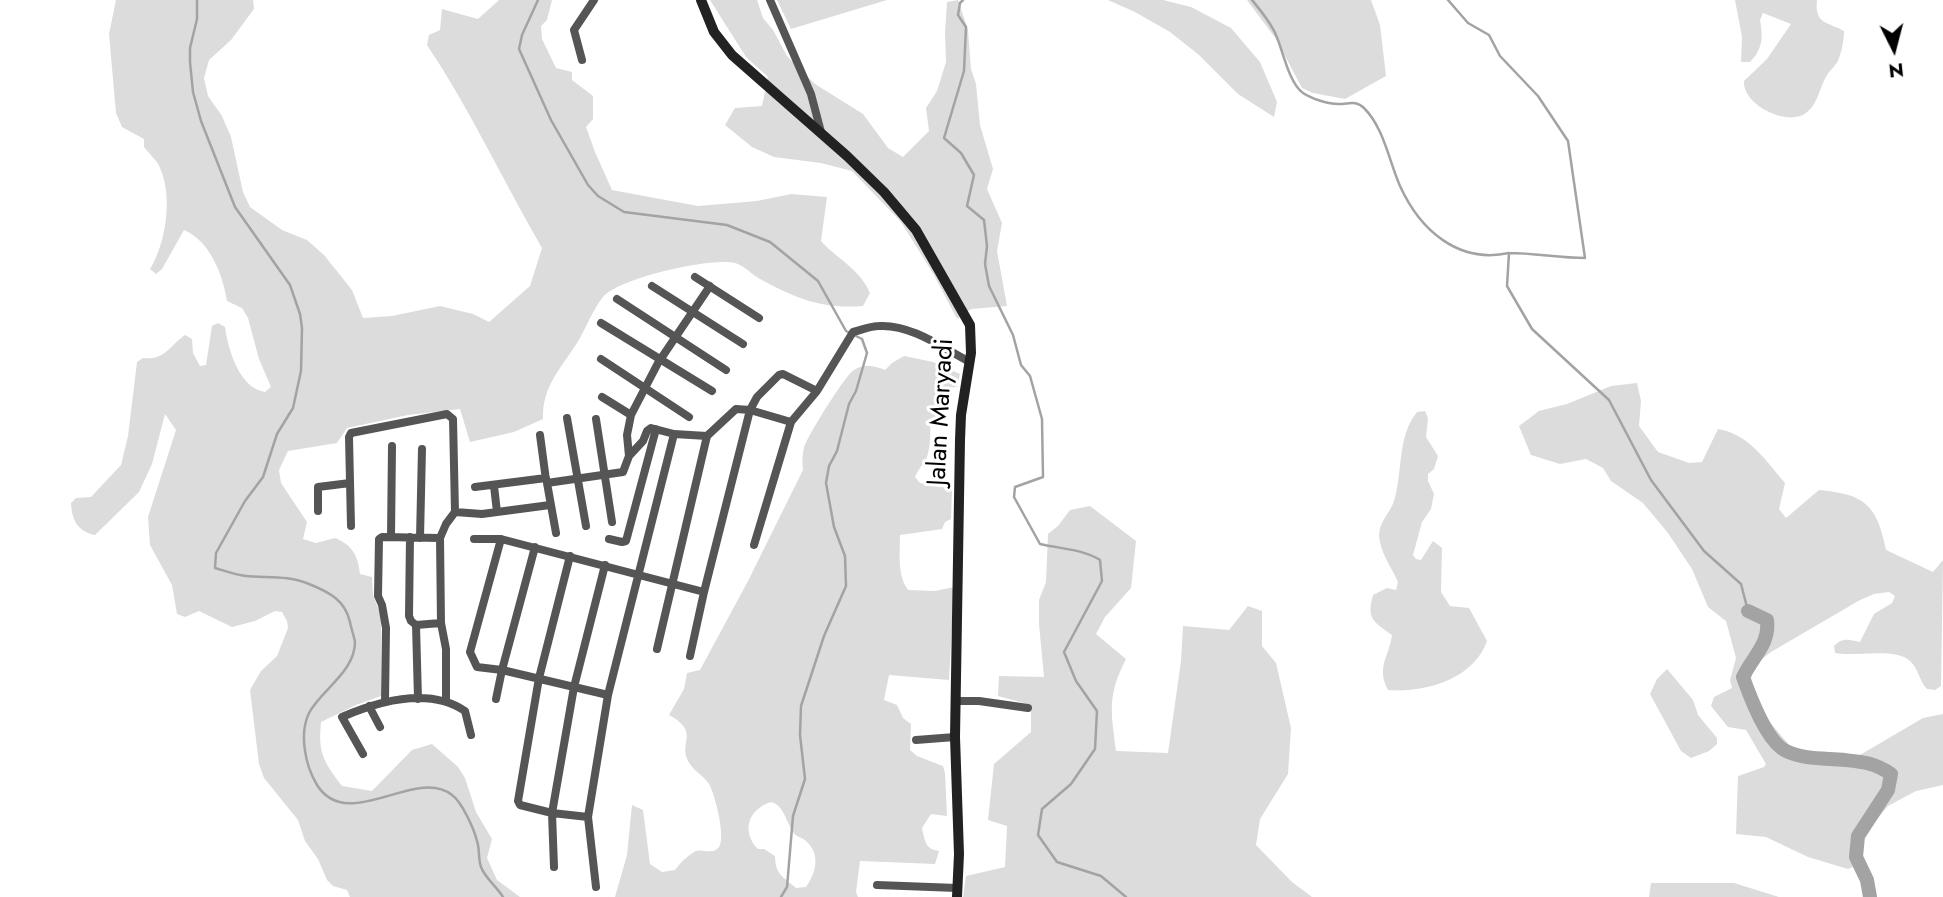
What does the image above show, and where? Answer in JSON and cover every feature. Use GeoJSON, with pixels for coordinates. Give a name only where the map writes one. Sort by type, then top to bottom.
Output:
{"type":"FeatureCollection","features":[{"type":"Feature","properties":{"kind":"street"},"geometry":{"type":"LineString","coordinates":[[582,60],[574,30],[594,0]]}},
{"type":"Feature","properties":{"kind":"street","name":"Jalan Maryadi"},"geometry":{"type":"LineString","coordinates":[[701,0],[714,32],[732,55],[884,192],[912,224],[967,318],[972,341],[960,423],[955,737],[957,893],[877,885]]}},
{"type":"Feature","properties":{"kind":"street"},"geometry":{"type":"LineString","coordinates":[[770,0],[811,94],[821,135]]}},
{"type":"Feature","properties":{"kind":"street"},"geometry":{"type":"LineString","coordinates":[[695,277],[759,318]]}},
{"type":"Feature","properties":{"kind":"street"},"geometry":{"type":"LineString","coordinates":[[652,286],[743,344]]}},
{"type":"Feature","properties":{"kind":"street"},"geometry":{"type":"LineString","coordinates":[[629,456],[627,435],[631,415],[661,360],[710,286]]}},
{"type":"Feature","properties":{"kind":"street"},"geometry":{"type":"LineString","coordinates":[[617,299],[726,370]]}},
{"type":"Feature","properties":{"kind":"street"},"geometry":{"type":"LineString","coordinates":[[601,323],[712,391]]}},
{"type":"Feature","properties":{"kind":"street"},"geometry":{"type":"LineString","coordinates":[[754,545],[791,422],[817,391],[851,335],[873,326],[893,327],[935,342],[970,362]]}},
{"type":"Feature","properties":{"kind":"street"},"geometry":{"type":"LineString","coordinates":[[601,359],[690,417]]}},
{"type":"Feature","properties":{"kind":"street"},"geometry":{"type":"LineString","coordinates":[[690,656],[750,410],[757,397],[779,375],[783,374],[817,391]]}},
{"type":"Feature","properties":{"kind":"street"},"geometry":{"type":"LineString","coordinates":[[602,397],[631,415]]}},
{"type":"Feature","properties":{"kind":"street"},"geometry":{"type":"LineString","coordinates":[[657,649],[707,436],[736,409],[750,410],[791,422]]}},
{"type":"Feature","properties":{"kind":"street"},"geometry":{"type":"LineString","coordinates":[[351,526],[351,433],[447,414],[453,419],[455,513],[440,538],[446,701]]}},
{"type":"Feature","properties":{"kind":"street"},"geometry":{"type":"LineString","coordinates":[[567,418],[586,526]]}},
{"type":"Feature","properties":{"kind":"street"},"geometry":{"type":"LineString","coordinates":[[596,419],[612,522]]}},
{"type":"Feature","properties":{"kind":"street"},"geometry":{"type":"LineString","coordinates":[[475,487],[623,472],[629,456],[651,428],[674,434],[707,436]]}},
{"type":"Feature","properties":{"kind":"street"},"geometry":{"type":"LineString","coordinates":[[609,539],[626,541],[656,429]]}},
{"type":"Feature","properties":{"kind":"street"},"geometry":{"type":"LineString","coordinates":[[596,887],[588,817],[608,695],[674,434]]}},
{"type":"Feature","properties":{"kind":"street"},"geometry":{"type":"LineString","coordinates":[[540,435],[556,533]]}},
{"type":"Feature","properties":{"kind":"street"},"geometry":{"type":"LineString","coordinates":[[391,446],[391,537]]}},
{"type":"Feature","properties":{"kind":"street"},"geometry":{"type":"LineString","coordinates":[[420,538],[422,449]]}},
{"type":"Feature","properties":{"kind":"street"},"geometry":{"type":"LineString","coordinates":[[318,511],[318,487],[350,483]]}},
{"type":"Feature","properties":{"kind":"street"},"geometry":{"type":"LineString","coordinates":[[494,485],[497,512]]}},
{"type":"Feature","properties":{"kind":"street"},"geometry":{"type":"LineString","coordinates":[[455,513],[497,512],[550,505]]}},
{"type":"Feature","properties":{"kind":"street"},"geometry":{"type":"LineString","coordinates":[[385,701],[386,628],[378,596],[379,540],[382,537],[440,538]]}},
{"type":"Feature","properties":{"kind":"street"},"geometry":{"type":"LineString","coordinates":[[410,537],[409,616],[416,625],[442,623]]}},
{"type":"Feature","properties":{"kind":"street"},"geometry":{"type":"LineString","coordinates":[[474,539],[501,539],[704,592]]}},
{"type":"Feature","properties":{"kind":"street"},"geometry":{"type":"LineString","coordinates":[[501,539],[470,652],[477,667],[502,670],[608,695]]}},
{"type":"Feature","properties":{"kind":"street"},"geometry":{"type":"LineString","coordinates":[[496,699],[535,547]]}},
{"type":"Feature","properties":{"kind":"street"},"geometry":{"type":"LineString","coordinates":[[570,556],[538,678],[517,801],[520,805],[552,813],[588,817]]}},
{"type":"Feature","properties":{"kind":"street"},"geometry":{"type":"LineString","coordinates":[[554,867],[552,813],[575,687],[605,565]]}},
{"type":"Feature","properties":{"kind":"street"},"geometry":{"type":"LineString","coordinates":[[416,625],[418,699]]}},
{"type":"Feature","properties":{"kind":"street"},"geometry":{"type":"LineString","coordinates":[[363,754],[342,717],[385,701],[446,701],[465,711],[471,735]]}},
{"type":"Feature","properties":{"kind":"street"},"geometry":{"type":"LineString","coordinates":[[956,701],[979,701],[1028,708]]}},
{"type":"Feature","properties":{"kind":"street"},"geometry":{"type":"LineString","coordinates":[[369,706],[380,727]]}},
{"type":"Feature","properties":{"kind":"street"},"geometry":{"type":"LineString","coordinates":[[916,740],[955,737]]}},
{"type":"Feature","properties":{"kind":"shaded area"},"geometry":{"type":"Polygon","coordinates":[[[116,0],[253,0],[254,9],[231,40],[209,60],[204,78],[208,96],[222,116],[231,137],[243,192],[250,207],[282,230],[307,240],[324,255],[352,290],[363,318],[392,316],[440,306],[473,314],[489,322],[530,286],[542,248],[458,94],[427,45],[429,35],[440,30],[442,9],[478,19],[499,0],[552,0],[547,20],[541,26],[542,39],[556,68],[572,72],[572,80],[593,96],[593,119],[586,127],[612,190],[698,206],[757,201],[791,194],[827,197],[821,241],[866,285],[870,293],[863,306],[835,306],[810,301],[759,278],[735,263],[706,263],[645,276],[612,290],[600,301],[550,386],[543,419],[514,432],[470,442],[460,409],[408,415],[347,428],[337,443],[288,451],[279,470],[281,483],[307,522],[303,539],[316,543],[335,538],[350,547],[358,561],[360,574],[372,577],[373,595],[381,616],[381,696],[321,722],[320,742],[326,763],[342,786],[372,791],[412,750],[432,744],[458,767],[465,778],[476,812],[492,839],[487,858],[497,880],[520,897],[350,897],[347,890],[333,886],[327,880],[318,859],[305,841],[298,820],[264,778],[259,764],[250,690],[261,671],[277,656],[288,628],[287,621],[282,612],[275,611],[255,621],[232,627],[199,611],[185,617],[177,614],[172,585],[150,545],[148,517],[176,430],[165,414],[152,464],[139,492],[95,535],[84,531],[74,520],[71,503],[76,498],[91,497],[121,465],[128,436],[137,362],[143,358],[162,355],[185,335],[192,339],[193,353],[200,366],[206,365],[212,326],[218,323],[225,327],[236,366],[248,383],[265,392],[271,387],[259,359],[248,318],[242,308],[227,301],[214,260],[201,242],[184,230],[162,269],[156,274],[150,269],[164,233],[166,192],[160,168],[144,147],[144,139],[122,127],[116,113],[109,34],[116,0]]]}},
{"type":"Feature","properties":{"kind":"shaded area"},"geometry":{"type":"Polygon","coordinates":[[[710,0],[757,0],[763,18],[787,56],[815,84],[863,114],[888,148],[903,157],[929,131],[926,108],[937,91],[946,62],[947,2],[958,0],[968,30],[980,125],[993,169],[987,189],[1002,223],[997,251],[1007,306],[971,309],[957,319],[901,222],[852,171],[821,163],[774,157],[752,147],[725,125],[735,108],[762,106],[768,77],[746,57],[710,0]]]}},
{"type":"Feature","properties":{"kind":"shaded area"},"geometry":{"type":"Polygon","coordinates":[[[777,0],[887,0],[791,29],[777,0]]]}},
{"type":"Feature","properties":{"kind":"shaded area"},"geometry":{"type":"Polygon","coordinates":[[[1108,0],[1163,0],[1191,7],[1231,28],[1260,62],[1277,102],[1274,117],[1238,94],[1199,55],[1170,32],[1108,0]]]}},
{"type":"Feature","properties":{"kind":"shaded area"},"geometry":{"type":"Polygon","coordinates":[[[1247,0],[1371,0],[1380,25],[1386,76],[1345,99],[1313,93],[1302,88],[1276,39],[1247,0]]]}},
{"type":"Feature","properties":{"kind":"shaded area"},"geometry":{"type":"Polygon","coordinates":[[[1735,0],[1817,0],[1820,18],[1844,31],[1838,60],[1827,75],[1814,105],[1806,113],[1798,117],[1778,115],[1767,111],[1750,98],[1744,81],[1767,59],[1791,24],[1763,13],[1760,20],[1760,47],[1750,62],[1741,62],[1742,37],[1735,0]]]}},
{"type":"Feature","properties":{"kind":"shaded area"},"geometry":{"type":"Polygon","coordinates":[[[904,356],[933,362],[960,374],[957,387],[944,388],[940,422],[930,425],[928,453],[915,477],[920,483],[952,489],[951,519],[945,522],[942,529],[900,535],[901,571],[908,590],[935,591],[954,587],[949,680],[889,675],[884,700],[897,705],[903,718],[911,724],[910,750],[917,756],[943,766],[947,816],[931,814],[922,828],[928,846],[939,851],[935,864],[860,861],[856,892],[858,897],[615,897],[627,855],[632,805],[643,810],[650,864],[662,872],[675,870],[694,852],[713,851],[719,847],[720,826],[711,789],[686,757],[684,727],[669,715],[684,689],[687,673],[700,670],[748,581],[803,470],[804,448],[827,407],[854,370],[873,366],[885,370],[904,356]],[[771,802],[763,805],[752,815],[749,822],[750,835],[758,849],[764,849],[775,856],[776,867],[784,878],[796,888],[806,887],[814,870],[814,852],[806,841],[794,834],[782,810],[771,802]]]}},
{"type":"Feature","properties":{"kind":"shaded area"},"geometry":{"type":"Polygon","coordinates":[[[1637,383],[1641,401],[1639,426],[1658,452],[1689,463],[1702,462],[1718,429],[1729,432],[1748,442],[1785,483],[1779,509],[1786,518],[1819,490],[1848,495],[1858,499],[1873,512],[1886,550],[1933,572],[1943,560],[1941,686],[1935,690],[1927,689],[1910,661],[1895,654],[1835,653],[1834,646],[1840,641],[1860,642],[1874,614],[1892,603],[1895,596],[1889,592],[1860,600],[1771,652],[1753,666],[1751,680],[1768,720],[1790,746],[1804,752],[1860,755],[1923,718],[1943,714],[1943,785],[1916,791],[1888,806],[1862,837],[1861,863],[1848,869],[1808,857],[1766,837],[1736,834],[1738,776],[1766,764],[1746,730],[1728,727],[1711,706],[1714,697],[1732,688],[1730,680],[1736,658],[1726,621],[1708,607],[1692,569],[1668,533],[1643,503],[1611,481],[1603,468],[1586,459],[1560,464],[1531,455],[1519,426],[1539,411],[1567,404],[1611,386],[1637,383]]]}},
{"type":"Feature","properties":{"kind":"shaded area"},"geometry":{"type":"Polygon","coordinates":[[[1425,411],[1428,418],[1426,437],[1438,456],[1434,469],[1428,474],[1434,494],[1431,509],[1422,522],[1413,555],[1421,560],[1433,541],[1442,548],[1441,592],[1450,606],[1469,608],[1487,641],[1481,654],[1471,665],[1447,681],[1417,689],[1388,690],[1383,668],[1392,635],[1380,627],[1370,610],[1373,595],[1387,588],[1396,590],[1398,582],[1385,558],[1379,535],[1397,490],[1406,432],[1417,412],[1425,411]]]}},
{"type":"Feature","properties":{"kind":"shaded area"},"geometry":{"type":"Polygon","coordinates":[[[1090,506],[1136,541],[1131,588],[1105,617],[1096,634],[1126,659],[1113,694],[1116,751],[1168,753],[1181,661],[1183,626],[1229,630],[1248,606],[1262,611],[1262,646],[1276,663],[1291,728],[1288,774],[1260,819],[1256,845],[1292,882],[1312,897],[963,897],[966,876],[1005,867],[1007,826],[988,820],[994,764],[1031,732],[1031,705],[998,696],[999,676],[1044,677],[1039,600],[1046,582],[1048,534],[1070,510],[1090,506]]]}},
{"type":"Feature","properties":{"kind":"shaded area"},"geometry":{"type":"Polygon","coordinates":[[[1667,669],[1693,700],[1698,715],[1717,738],[1717,744],[1709,751],[1691,758],[1681,751],[1650,694],[1657,679],[1667,669]]]}},
{"type":"Feature","properties":{"kind":"shaded area"},"geometry":{"type":"Polygon","coordinates":[[[1651,883],[1734,883],[1779,897],[1649,897],[1651,883]]]}},
{"type":"Feature","properties":{"kind":"waterway"},"geometry":{"type":"LineString","coordinates":[[197,0],[197,19],[190,48],[190,62],[193,92],[201,121],[235,207],[290,285],[302,328],[301,371],[293,408],[277,434],[263,477],[245,501],[216,553],[215,568],[242,575],[301,581],[323,590],[340,602],[348,614],[355,642],[354,653],[344,672],[314,705],[306,721],[305,749],[309,768],[317,785],[330,798],[346,803],[364,802],[420,788],[437,788],[452,795],[464,809],[473,830],[483,871],[503,897]]}},
{"type":"Feature","properties":{"kind":"waterway"},"geometry":{"type":"LineString","coordinates":[[538,0],[522,35],[519,49],[551,120],[588,185],[598,196],[624,212],[727,225],[770,242],[818,281],[846,331],[862,339],[867,353],[856,391],[849,404],[837,451],[829,466],[826,483],[834,527],[845,556],[846,586],[824,636],[801,706],[800,735],[805,779],[793,816],[787,887],[781,897]]}},
{"type":"Feature","properties":{"kind":"waterway"},"geometry":{"type":"LineString","coordinates":[[963,0],[958,15],[966,27],[964,71],[944,138],[961,153],[974,175],[967,206],[984,220],[987,246],[985,264],[989,286],[1013,335],[1021,365],[1030,376],[1042,419],[1043,477],[1015,487],[1014,497],[1040,544],[1079,551],[1100,560],[1102,581],[1064,652],[1076,681],[1097,711],[1095,749],[1071,784],[1042,809],[1038,835],[1057,862],[1101,876],[1126,897]]}},
{"type":"Feature","properties":{"kind":"waterway"},"geometry":{"type":"LineString","coordinates":[[1252,0],[1274,31],[1290,74],[1303,93],[1325,102],[1358,104],[1371,116],[1408,202],[1430,229],[1457,248],[1473,253],[1509,253]]}},
{"type":"Feature","properties":{"kind":"waterway"},"geometry":{"type":"LineString","coordinates":[[1448,0],[1468,23],[1489,35],[1500,56],[1538,96],[1568,141],[1585,258],[1509,253],[1507,286],[1532,329],[1609,400],[1651,480],[1704,551],[1741,584],[1748,611]]}},
{"type":"Feature","properties":{"kind":"waterway"},"geometry":{"type":"LineString","coordinates":[[1748,611],[1767,620],[1767,628],[1763,643],[1743,677],[1760,718],[1779,746],[1793,754],[1808,757],[1864,762],[1891,774],[1888,790],[1858,836],[1856,857],[1867,880],[1870,897]]}}]}
